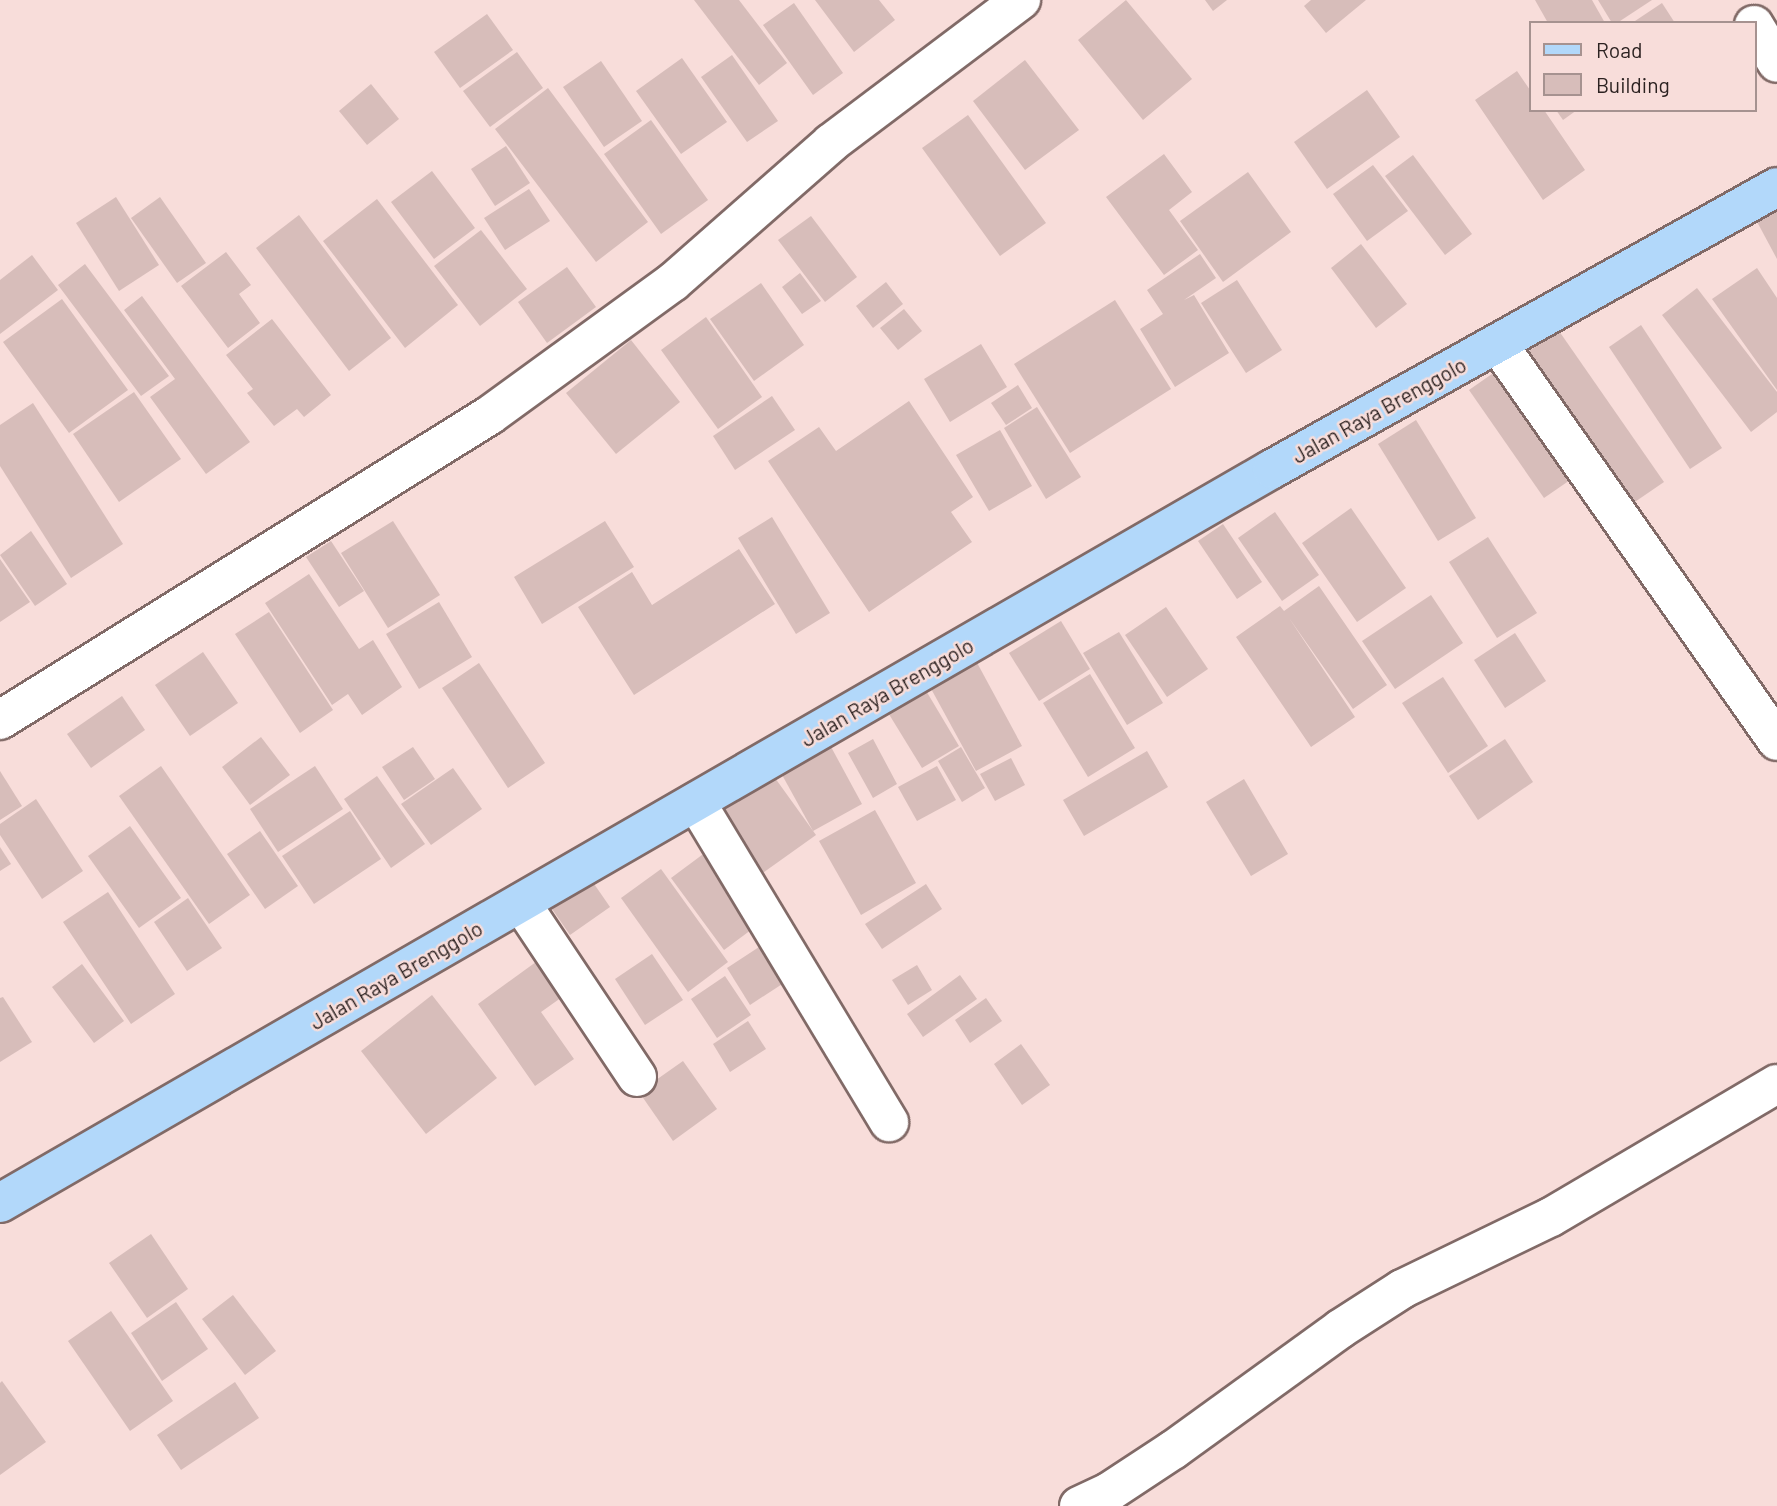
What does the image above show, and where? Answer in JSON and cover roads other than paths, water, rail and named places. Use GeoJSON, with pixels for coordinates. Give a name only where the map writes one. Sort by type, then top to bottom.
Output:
{"type":"FeatureCollection","features":[{"type":"Feature","properties":{"kind":"main road","name":"Jalan Raya Brenggolo"},"geometry":{"type":"LineString","coordinates":[[0,1203],[1272,468],[1777,187]]}},
{"type":"Feature","properties":{"kind":"street"},"geometry":{"type":"LineString","coordinates":[[0,720],[490,415],[673,282],[831,143],[1021,0]]}},
{"type":"Feature","properties":{"kind":"street"},"geometry":{"type":"LineString","coordinates":[[1739,0],[1752,21]]}},
{"type":"Feature","properties":{"kind":"street"},"geometry":{"type":"LineString","coordinates":[[1756,27],[1777,63]]}},
{"type":"Feature","properties":{"kind":"street"},"geometry":{"type":"LineString","coordinates":[[1498,344],[1777,741]]}},
{"type":"Feature","properties":{"kind":"street"},"geometry":{"type":"LineString","coordinates":[[696,802],[889,1122]]}},
{"type":"Feature","properties":{"kind":"street"},"geometry":{"type":"LineString","coordinates":[[522,903],[638,1077]]}},
{"type":"Feature","properties":{"kind":"street"},"geometry":{"type":"LineString","coordinates":[[1079,1506],[1109,1492],[1173,1450],[1340,1329],[1402,1289],[1551,1217],[1777,1084]]}}]}
